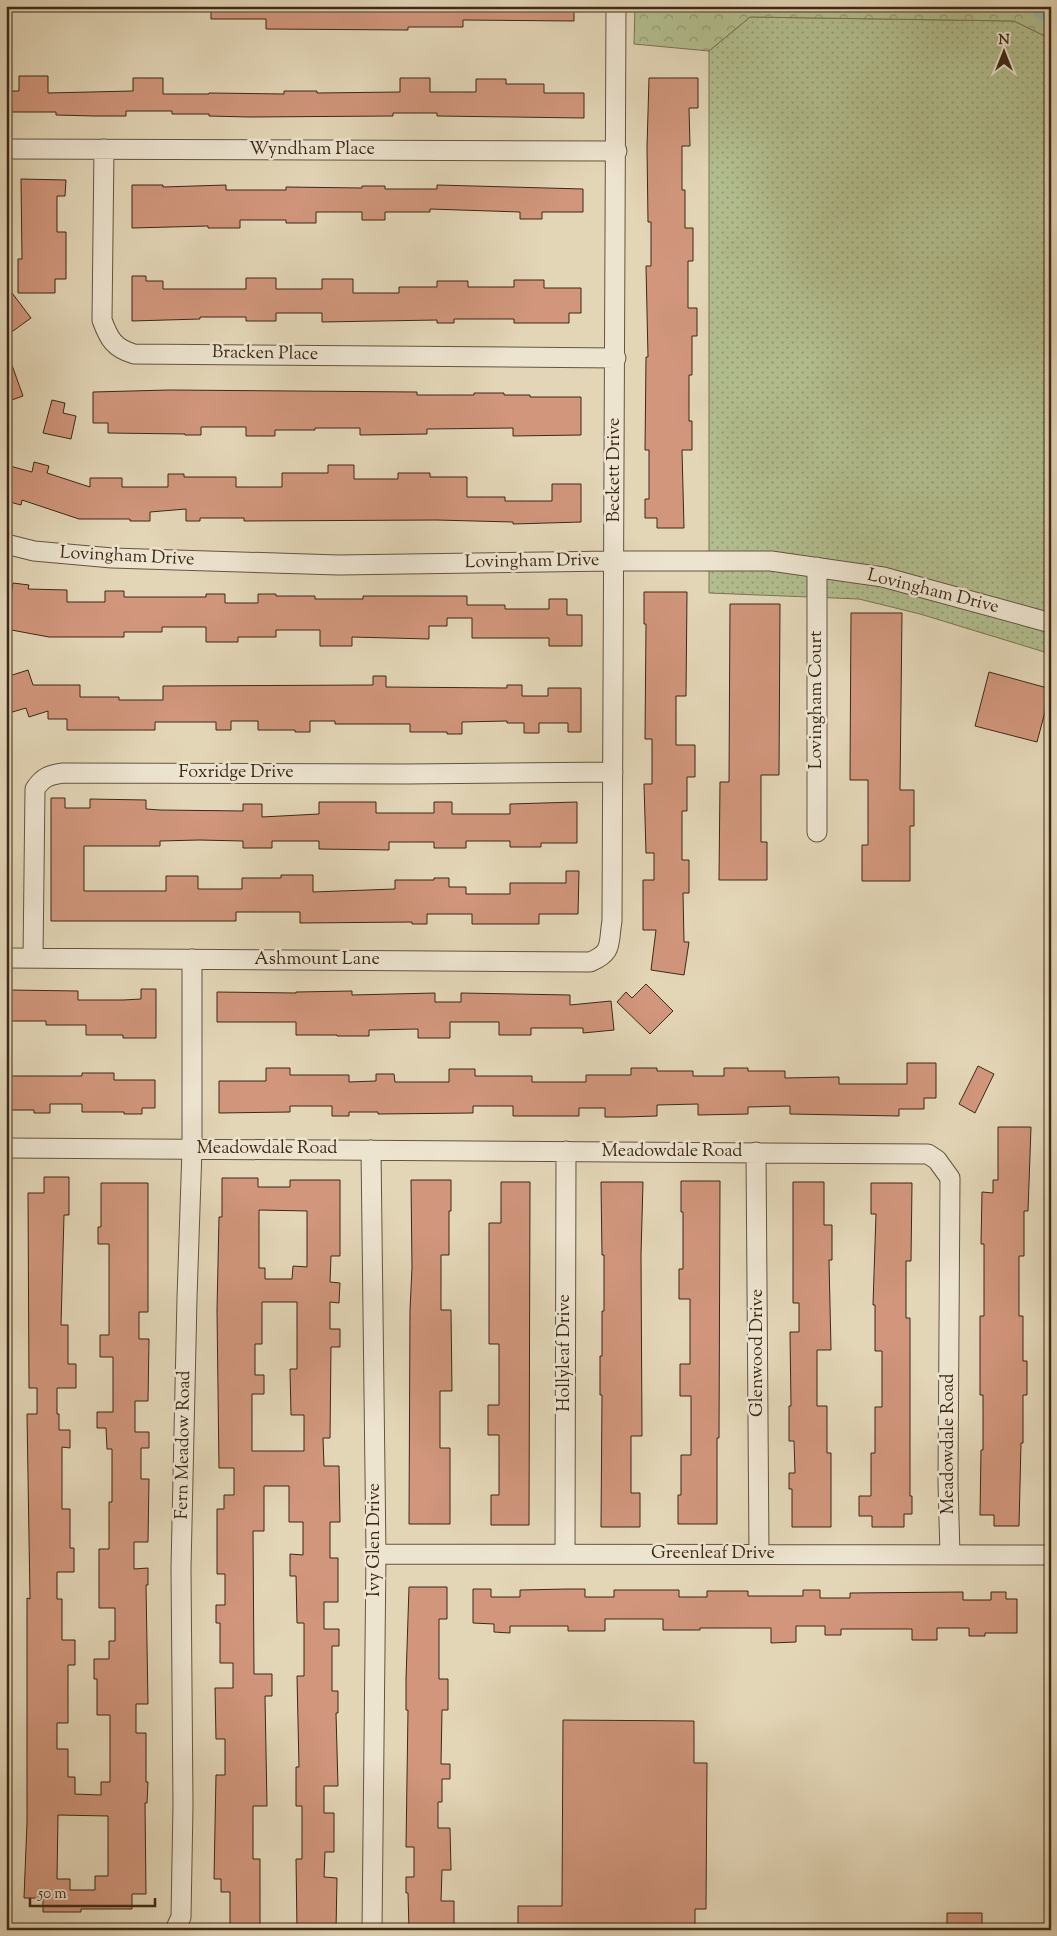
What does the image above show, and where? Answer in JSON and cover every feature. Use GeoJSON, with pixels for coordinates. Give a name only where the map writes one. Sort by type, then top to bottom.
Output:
{"type":"FeatureCollection","features":[{"type":"Feature","properties":{"kind":"street","name":"Beckett Drive"},"geometry":{"type":"LineString","coordinates":[[610,934],[612,921],[616,358],[616,6]]}},
{"type":"Feature","properties":{"kind":"street","name":"Wyndham Place"},"geometry":{"type":"LineString","coordinates":[[6,149],[617,150]]}},
{"type":"Feature","properties":{"kind":"street","name":"Bracken Place"},"geometry":{"type":"LineString","coordinates":[[104,149],[102,320],[107,334],[120,349],[134,354],[616,358]]}},
{"type":"Feature","properties":{"kind":"street","name":"Lovingham Drive"},"geometry":{"type":"LineString","coordinates":[[6,544],[34,551],[112,558],[339,565],[614,560],[771,561],[883,577],[1051,624]]}},
{"type":"Feature","properties":{"kind":"street","name":"Lovingham Court"},"geometry":{"type":"LineString","coordinates":[[817,568],[817,832]]}},
{"type":"Feature","properties":{"kind":"street","name":"Foxridge Drive"},"geometry":{"type":"LineString","coordinates":[[33,958],[35,789],[41,780],[48,775],[63,773],[406,774],[613,772]]}},
{"type":"Feature","properties":{"kind":"street","name":"Ashmount Lane"},"geometry":{"type":"LineString","coordinates":[[6,958],[590,962],[603,956],[609,948],[610,934]]}},
{"type":"Feature","properties":{"kind":"street","name":"Fern Meadow Road"},"geometry":{"type":"LineString","coordinates":[[175,1930],[181,1908],[183,1805],[182,1559],[192,1149],[192,959]]}},
{"type":"Feature","properties":{"kind":"street","name":"Meadowdale Road"},"geometry":{"type":"LineString","coordinates":[[6,1148],[928,1154],[937,1160],[950,1178],[948,1482],[950,1555]]}},
{"type":"Feature","properties":{"kind":"street","name":"Ivy Glen Drive"},"geometry":{"type":"LineString","coordinates":[[371,1150],[376,1554],[372,1930]]}},
{"type":"Feature","properties":{"kind":"street","name":"Hollyleaf Drive"},"geometry":{"type":"LineString","coordinates":[[565,1554],[566,1151]]}},
{"type":"Feature","properties":{"kind":"street","name":"Glenwood Drive"},"geometry":{"type":"LineString","coordinates":[[756,1152],[759,1554]]}},
{"type":"Feature","properties":{"kind":"street","name":"Greenleaf Drive"},"geometry":{"type":"LineString","coordinates":[[376,1554],[1051,1555]]}},
{"type":"Feature","properties":{"kind":"green space"},"geometry":{"type":"Polygon","coordinates":[[[635,6],[1051,6],[1051,39],[1014,21],[750,17],[709,51],[634,44],[635,6]]]}},
{"type":"Feature","properties":{"kind":"green space"},"geometry":{"type":"Polygon","coordinates":[[[750,17],[1014,21],[1051,39],[1051,654],[920,614],[859,599],[709,593],[709,51],[750,17]]]}},
{"type":"Feature","properties":{"kind":"building"},"geometry":{"type":"Polygon","coordinates":[[[211,6],[574,6],[574,21],[463,20],[463,27],[408,27],[408,30],[266,29],[266,19],[211,19],[211,6]]]}},
{"type":"Feature","properties":{"kind":"building"},"geometry":{"type":"Polygon","coordinates":[[[19,76],[48,76],[48,93],[133,91],[133,78],[163,78],[163,94],[284,94],[284,91],[317,91],[317,93],[400,92],[400,78],[430,78],[430,92],[476,92],[476,79],[506,79],[506,84],[544,84],[544,93],[584,93],[584,118],[437,116],[437,113],[393,113],[393,116],[249,117],[172,114],[172,111],[126,111],[126,116],[56,115],[56,112],[6,112],[6,91],[19,91],[19,76]]]}},
{"type":"Feature","properties":{"kind":"building"},"geometry":{"type":"Polygon","coordinates":[[[649,78],[698,78],[698,108],[689,108],[690,146],[682,146],[682,190],[685,190],[685,228],[693,228],[693,261],[688,261],[688,308],[697,308],[697,336],[692,336],[692,375],[689,375],[689,421],[692,421],[692,450],[682,450],[684,528],[657,528],[657,518],[645,518],[645,499],[649,499],[649,450],[645,450],[646,357],[648,357],[646,266],[651,266],[651,222],[648,222],[647,147],[649,78]]]}},
{"type":"Feature","properties":{"kind":"building"},"geometry":{"type":"Polygon","coordinates":[[[21,179],[66,180],[65,196],[57,196],[57,232],[66,232],[66,279],[55,279],[55,293],[18,293],[18,259],[22,259],[21,179]]]}},
{"type":"Feature","properties":{"kind":"building"},"geometry":{"type":"Polygon","coordinates":[[[132,185],[163,185],[163,187],[226,185],[226,190],[286,190],[286,187],[362,188],[362,186],[385,186],[385,189],[437,189],[437,185],[583,189],[583,212],[542,212],[542,219],[520,219],[520,212],[430,209],[430,212],[385,212],[385,220],[362,220],[362,212],[316,212],[316,223],[286,223],[286,220],[240,220],[240,228],[208,228],[208,226],[132,228],[132,185]]]}},
{"type":"Feature","properties":{"kind":"building"},"geometry":{"type":"Polygon","coordinates":[[[132,276],[146,276],[146,281],[163,281],[163,289],[246,289],[246,278],[276,278],[276,289],[322,289],[322,279],[353,279],[353,293],[399,293],[399,287],[437,287],[437,281],[468,281],[468,287],[514,287],[514,280],[544,280],[544,288],[581,288],[581,313],[569,313],[569,323],[514,323],[514,319],[454,319],[454,323],[437,323],[437,320],[322,322],[322,313],[276,313],[276,321],[246,321],[246,317],[200,317],[200,319],[132,321],[132,276]]]}},
{"type":"Feature","properties":{"kind":"building"},"geometry":{"type":"Polygon","coordinates":[[[6,285],[31,318],[6,336],[6,285]]]}},
{"type":"Feature","properties":{"kind":"building"},"geometry":{"type":"Polygon","coordinates":[[[6,354],[8,354],[23,396],[6,402],[6,354]]]}},
{"type":"Feature","properties":{"kind":"building"},"geometry":{"type":"Polygon","coordinates":[[[169,390],[417,392],[417,395],[504,393],[504,395],[530,395],[530,397],[581,397],[581,435],[513,436],[513,428],[427,429],[427,434],[360,435],[360,428],[315,428],[315,430],[275,430],[275,436],[246,436],[246,427],[201,427],[201,435],[185,435],[108,433],[108,423],[93,423],[93,392],[169,390]]]}},
{"type":"Feature","properties":{"kind":"building"},"geometry":{"type":"Polygon","coordinates":[[[52,400],[65,403],[63,413],[76,416],[71,439],[43,433],[52,400]]]}},
{"type":"Feature","properties":{"kind":"building"},"geometry":{"type":"Polygon","coordinates":[[[34,462],[49,466],[47,473],[90,487],[90,478],[122,478],[122,487],[168,487],[168,474],[184,474],[184,477],[236,477],[236,487],[282,487],[282,473],[328,473],[328,465],[354,465],[354,479],[398,479],[398,473],[430,473],[430,477],[467,477],[467,497],[505,497],[505,501],[552,501],[552,484],[581,484],[581,522],[513,524],[513,522],[436,520],[244,521],[244,518],[200,518],[200,521],[186,521],[186,509],[150,512],[150,521],[79,519],[22,500],[21,505],[6,501],[6,465],[32,472],[34,462]]]}},
{"type":"Feature","properties":{"kind":"building"},"geometry":{"type":"Polygon","coordinates":[[[13,583],[29,585],[28,589],[67,590],[67,602],[105,602],[105,591],[124,591],[124,597],[206,597],[206,594],[225,594],[225,603],[258,603],[258,594],[315,596],[315,599],[363,599],[363,596],[467,596],[467,605],[505,605],[505,609],[549,609],[549,599],[567,599],[567,615],[582,615],[582,646],[549,646],[549,638],[472,638],[472,618],[447,618],[447,626],[429,626],[429,639],[352,637],[352,646],[320,646],[320,630],[276,630],[276,637],[238,637],[238,642],[206,642],[206,627],[162,627],[162,632],[124,632],[124,637],[49,637],[6,629],[13,583]]]}},
{"type":"Feature","properties":{"kind":"building"},"geometry":{"type":"Polygon","coordinates":[[[644,592],[687,592],[686,696],[676,696],[676,745],[695,745],[695,777],[687,777],[687,811],[682,811],[682,860],[689,860],[689,893],[683,893],[684,942],[689,942],[684,975],[651,970],[656,930],[643,930],[643,880],[654,880],[654,853],[646,853],[644,784],[652,784],[652,739],[645,739],[646,624],[644,624],[644,592]]]}},
{"type":"Feature","properties":{"kind":"building"},"geometry":{"type":"Polygon","coordinates":[[[730,604],[780,604],[779,775],[761,775],[761,842],[767,842],[767,880],[719,880],[720,782],[729,782],[730,604]]]}},
{"type":"Feature","properties":{"kind":"building"},"geometry":{"type":"Polygon","coordinates":[[[851,613],[902,613],[900,790],[914,790],[914,826],[910,826],[910,881],[862,881],[862,845],[868,845],[868,780],[850,780],[851,613]]]}},
{"type":"Feature","properties":{"kind":"building"},"geometry":{"type":"Polygon","coordinates":[[[28,670],[33,685],[80,685],[80,697],[119,697],[119,700],[163,700],[163,686],[373,685],[373,676],[386,676],[386,687],[507,688],[507,685],[522,685],[522,696],[548,696],[548,688],[581,688],[581,732],[568,732],[568,723],[539,723],[539,733],[524,733],[524,723],[507,723],[507,721],[462,722],[462,734],[410,732],[410,724],[335,724],[335,721],[310,721],[310,732],[258,730],[258,721],[231,721],[231,730],[216,730],[216,722],[155,722],[155,730],[67,730],[67,719],[48,719],[48,711],[29,717],[26,708],[9,713],[6,705],[6,677],[28,670]]]}},
{"type":"Feature","properties":{"kind":"building"},"geometry":{"type":"Polygon","coordinates":[[[989,672],[1051,689],[1037,742],[975,726],[989,672]]]}},
{"type":"Feature","properties":{"kind":"building"},"geometry":{"type":"Polygon","coordinates":[[[51,798],[65,798],[65,808],[90,808],[90,799],[146,800],[146,809],[160,810],[243,811],[243,804],[262,804],[262,817],[319,814],[319,802],[376,802],[376,813],[434,813],[434,802],[452,802],[452,814],[510,814],[510,804],[577,802],[577,843],[541,843],[541,847],[510,847],[510,841],[466,841],[466,848],[434,848],[434,842],[389,842],[389,850],[319,849],[319,841],[272,841],[272,848],[243,848],[243,841],[199,840],[160,841],[160,846],[84,846],[84,891],[166,891],[166,876],[198,876],[198,889],[242,889],[242,878],[281,878],[281,875],[313,875],[313,892],[395,889],[395,880],[449,878],[449,887],[466,887],[466,894],[510,894],[510,883],[566,883],[566,871],[579,871],[578,914],[539,914],[539,924],[472,924],[472,914],[427,914],[427,924],[412,924],[412,922],[300,923],[300,912],[236,912],[236,921],[51,921],[51,798]]]}},
{"type":"Feature","properties":{"kind":"building"},"geometry":{"type":"Polygon","coordinates":[[[646,984],[673,1011],[650,1034],[617,1002],[626,992],[632,998],[646,984]]]}},
{"type":"Feature","properties":{"kind":"building"},"geometry":{"type":"Polygon","coordinates":[[[141,989],[156,989],[156,1038],[123,1038],[123,1035],[86,1035],[86,1025],[46,1025],[46,1021],[9,1021],[9,990],[78,991],[78,1000],[123,1000],[141,999],[141,989]]]}},
{"type":"Feature","properties":{"kind":"building"},"geometry":{"type":"Polygon","coordinates":[[[352,991],[352,995],[435,993],[435,1002],[461,1002],[461,993],[570,995],[570,1005],[611,1001],[614,1030],[583,1033],[583,1028],[531,1028],[531,1035],[499,1035],[499,1022],[450,1022],[450,1038],[418,1038],[418,1029],[369,1030],[369,1036],[296,1035],[296,1022],[217,1022],[217,992],[296,993],[352,991]]]}},
{"type":"Feature","properties":{"kind":"building"},"geometry":{"type":"Polygon","coordinates":[[[907,1063],[936,1063],[936,1098],[924,1098],[924,1109],[899,1109],[899,1116],[790,1114],[790,1106],[748,1107],[748,1114],[698,1115],[698,1104],[657,1105],[657,1116],[623,1117],[605,1117],[605,1108],[579,1108],[579,1116],[513,1116],[513,1106],[473,1106],[473,1113],[378,1114],[378,1112],[349,1112],[349,1116],[332,1116],[332,1106],[290,1106],[290,1112],[219,1113],[219,1081],[266,1081],[266,1068],[290,1068],[290,1075],[349,1075],[349,1082],[376,1081],[376,1074],[394,1074],[395,1082],[449,1082],[449,1069],[475,1069],[475,1076],[532,1076],[532,1082],[586,1082],[586,1075],[631,1075],[631,1068],[657,1068],[657,1071],[693,1071],[693,1076],[724,1076],[724,1068],[748,1068],[748,1071],[785,1071],[785,1078],[839,1077],[839,1084],[907,1084],[907,1063]]]}},
{"type":"Feature","properties":{"kind":"building"},"geometry":{"type":"Polygon","coordinates":[[[978,1066],[994,1074],[975,1113],[959,1104],[978,1066]]]}},
{"type":"Feature","properties":{"kind":"building"},"geometry":{"type":"Polygon","coordinates":[[[82,1073],[114,1073],[114,1080],[155,1080],[155,1108],[142,1108],[142,1114],[82,1112],[82,1104],[50,1104],[50,1113],[34,1113],[34,1110],[6,1110],[6,1076],[82,1076],[82,1073]]]}},
{"type":"Feature","properties":{"kind":"building"},"geometry":{"type":"Polygon","coordinates":[[[998,1127],[1031,1127],[1028,1211],[1024,1211],[1024,1256],[1019,1256],[1019,1316],[1023,1316],[1023,1361],[1027,1361],[1027,1395],[1023,1395],[1019,1526],[994,1526],[994,1515],[980,1515],[983,1395],[980,1395],[980,1316],[984,1316],[984,1244],[981,1244],[982,1192],[993,1193],[993,1180],[998,1180],[998,1127]]]}},
{"type":"Feature","properties":{"kind":"building"},"geometry":{"type":"Polygon","coordinates":[[[44,1177],[69,1177],[69,1215],[64,1215],[61,1325],[68,1325],[68,1364],[76,1364],[76,1388],[57,1388],[57,1414],[59,1414],[59,1430],[70,1430],[70,1448],[62,1447],[62,1509],[70,1509],[70,1548],[74,1548],[74,1572],[57,1572],[57,1599],[62,1599],[62,1640],[75,1640],[75,1665],[68,1665],[68,1723],[57,1723],[57,1749],[68,1749],[68,1777],[75,1777],[75,1794],[101,1795],[101,1782],[110,1782],[110,1715],[97,1715],[97,1679],[94,1679],[94,1659],[109,1659],[109,1641],[115,1641],[115,1608],[99,1608],[99,1549],[109,1549],[109,1502],[112,1502],[112,1449],[107,1449],[106,1428],[97,1428],[97,1412],[113,1412],[113,1357],[100,1357],[100,1335],[109,1335],[109,1244],[98,1244],[98,1227],[101,1227],[101,1183],[148,1183],[148,1312],[139,1312],[139,1339],[149,1339],[148,1401],[135,1401],[135,1432],[149,1432],[149,1448],[141,1448],[141,1479],[149,1479],[148,1542],[134,1542],[134,1569],[148,1568],[148,1585],[146,1585],[148,1704],[136,1704],[136,1733],[146,1733],[146,1782],[148,1782],[147,1803],[145,1803],[146,1894],[132,1894],[132,1909],[81,1909],[81,1912],[43,1912],[43,1898],[24,1898],[27,1822],[27,1598],[30,1599],[27,1414],[37,1414],[37,1388],[29,1388],[28,1193],[44,1193],[44,1177]],[[58,1815],[57,1879],[70,1879],[70,1890],[95,1890],[95,1876],[108,1876],[108,1816],[58,1815]]]}},
{"type":"Feature","properties":{"kind":"building"},"geometry":{"type":"Polygon","coordinates":[[[222,1178],[258,1178],[258,1187],[290,1187],[290,1180],[340,1180],[340,1256],[331,1256],[330,1282],[340,1283],[339,1303],[330,1302],[330,1329],[340,1329],[340,1347],[331,1347],[330,1438],[323,1438],[324,1466],[339,1466],[340,1522],[330,1522],[330,1558],[338,1558],[338,1602],[324,1602],[324,1629],[339,1629],[339,1646],[332,1646],[332,1691],[338,1691],[338,1713],[336,1713],[338,1786],[324,1786],[324,1813],[334,1813],[334,1852],[325,1852],[324,1877],[337,1878],[336,1930],[297,1930],[296,1859],[302,1859],[302,1806],[296,1806],[296,1767],[299,1767],[297,1676],[304,1676],[304,1623],[297,1623],[296,1576],[290,1576],[290,1554],[303,1555],[303,1522],[289,1522],[289,1486],[264,1486],[264,1531],[253,1531],[254,1674],[272,1674],[272,1696],[265,1696],[267,1806],[253,1806],[253,1859],[260,1859],[260,1930],[230,1930],[230,1892],[221,1892],[221,1879],[214,1879],[216,1775],[225,1775],[225,1739],[216,1739],[215,1688],[233,1688],[233,1663],[220,1663],[220,1623],[216,1623],[216,1605],[225,1605],[225,1574],[217,1574],[217,1509],[224,1509],[224,1495],[234,1495],[234,1468],[219,1468],[217,1311],[219,1217],[222,1217],[222,1178]],[[259,1210],[259,1268],[265,1268],[265,1279],[292,1279],[293,1266],[307,1267],[307,1211],[259,1210]],[[262,1302],[262,1344],[255,1344],[255,1375],[264,1375],[264,1394],[252,1394],[252,1451],[304,1451],[304,1415],[291,1415],[290,1369],[297,1369],[297,1302],[262,1302]]]}},
{"type":"Feature","properties":{"kind":"building"},"geometry":{"type":"Polygon","coordinates":[[[411,1180],[451,1180],[449,1255],[441,1255],[441,1310],[451,1310],[452,1391],[440,1391],[440,1448],[450,1448],[450,1524],[409,1524],[410,1310],[412,1268],[411,1180]]]}},
{"type":"Feature","properties":{"kind":"building"},"geometry":{"type":"Polygon","coordinates":[[[681,1181],[720,1181],[717,1524],[678,1524],[678,1495],[681,1495],[681,1455],[691,1455],[691,1396],[680,1396],[680,1364],[690,1364],[690,1299],[679,1299],[679,1269],[683,1269],[681,1181]]]}},
{"type":"Feature","properties":{"kind":"building"},"geometry":{"type":"Polygon","coordinates":[[[501,1182],[530,1182],[529,1525],[491,1525],[491,1495],[499,1495],[499,1435],[488,1435],[488,1405],[499,1405],[499,1344],[489,1344],[489,1223],[501,1223],[501,1182]]]}},
{"type":"Feature","properties":{"kind":"building"},"geometry":{"type":"Polygon","coordinates":[[[601,1182],[643,1182],[641,1255],[642,1436],[631,1436],[631,1493],[640,1493],[640,1527],[601,1527],[602,1395],[600,1395],[600,1356],[602,1356],[602,1311],[604,1311],[604,1255],[602,1255],[601,1182]]]}},
{"type":"Feature","properties":{"kind":"building"},"geometry":{"type":"Polygon","coordinates":[[[793,1182],[824,1182],[824,1225],[832,1225],[832,1260],[829,1260],[831,1350],[817,1350],[817,1406],[827,1406],[827,1453],[831,1453],[831,1527],[792,1527],[792,1489],[789,1489],[789,1473],[795,1473],[794,1441],[789,1441],[789,1406],[791,1406],[790,1332],[799,1332],[799,1303],[793,1303],[793,1182]]]}},
{"type":"Feature","properties":{"kind":"building"},"geometry":{"type":"Polygon","coordinates":[[[871,1183],[912,1183],[911,1261],[906,1261],[906,1318],[910,1318],[910,1496],[912,1496],[912,1514],[904,1514],[904,1527],[872,1527],[872,1516],[859,1516],[859,1496],[871,1496],[871,1453],[875,1453],[875,1407],[882,1407],[882,1351],[875,1351],[875,1305],[873,1305],[876,1214],[871,1214],[871,1183]]]}},
{"type":"Feature","properties":{"kind":"building"},"geometry":{"type":"Polygon","coordinates":[[[409,1587],[447,1587],[447,1619],[439,1619],[439,1679],[448,1679],[448,1710],[442,1710],[441,1764],[450,1764],[450,1779],[442,1779],[442,1802],[438,1802],[438,1828],[450,1828],[451,1870],[442,1870],[441,1901],[454,1901],[454,1930],[409,1930],[406,1877],[414,1877],[414,1847],[406,1847],[408,1710],[406,1710],[406,1679],[409,1587]]]}},
{"type":"Feature","properties":{"kind":"building"},"geometry":{"type":"Polygon","coordinates":[[[473,1589],[491,1589],[491,1597],[520,1597],[520,1590],[568,1589],[585,1589],[585,1597],[614,1597],[614,1590],[679,1590],[679,1597],[707,1597],[707,1591],[748,1591],[748,1596],[803,1596],[803,1590],[820,1590],[820,1598],[850,1598],[850,1593],[963,1592],[963,1600],[991,1600],[991,1592],[1006,1592],[1006,1599],[1017,1599],[1017,1633],[985,1633],[985,1636],[969,1636],[969,1628],[937,1628],[937,1640],[912,1640],[912,1629],[841,1629],[841,1635],[825,1635],[825,1626],[796,1626],[796,1642],[771,1643],[771,1628],[663,1630],[663,1619],[605,1619],[605,1631],[568,1631],[568,1626],[510,1626],[510,1633],[494,1632],[494,1624],[473,1623],[473,1589]]]}},
{"type":"Feature","properties":{"kind":"building"},"geometry":{"type":"Polygon","coordinates":[[[563,1720],[694,1721],[694,1763],[707,1763],[706,1909],[695,1909],[695,1930],[518,1930],[518,1906],[562,1906],[563,1720]]]}},
{"type":"Feature","properties":{"kind":"building"},"geometry":{"type":"Polygon","coordinates":[[[947,1913],[982,1913],[982,1930],[947,1930],[947,1913]]]}},
{"type":"Feature","properties":{"kind":"waterway"},"geometry":{"type":"LineString","coordinates":[[1046,6],[1051,9]]}}]}
